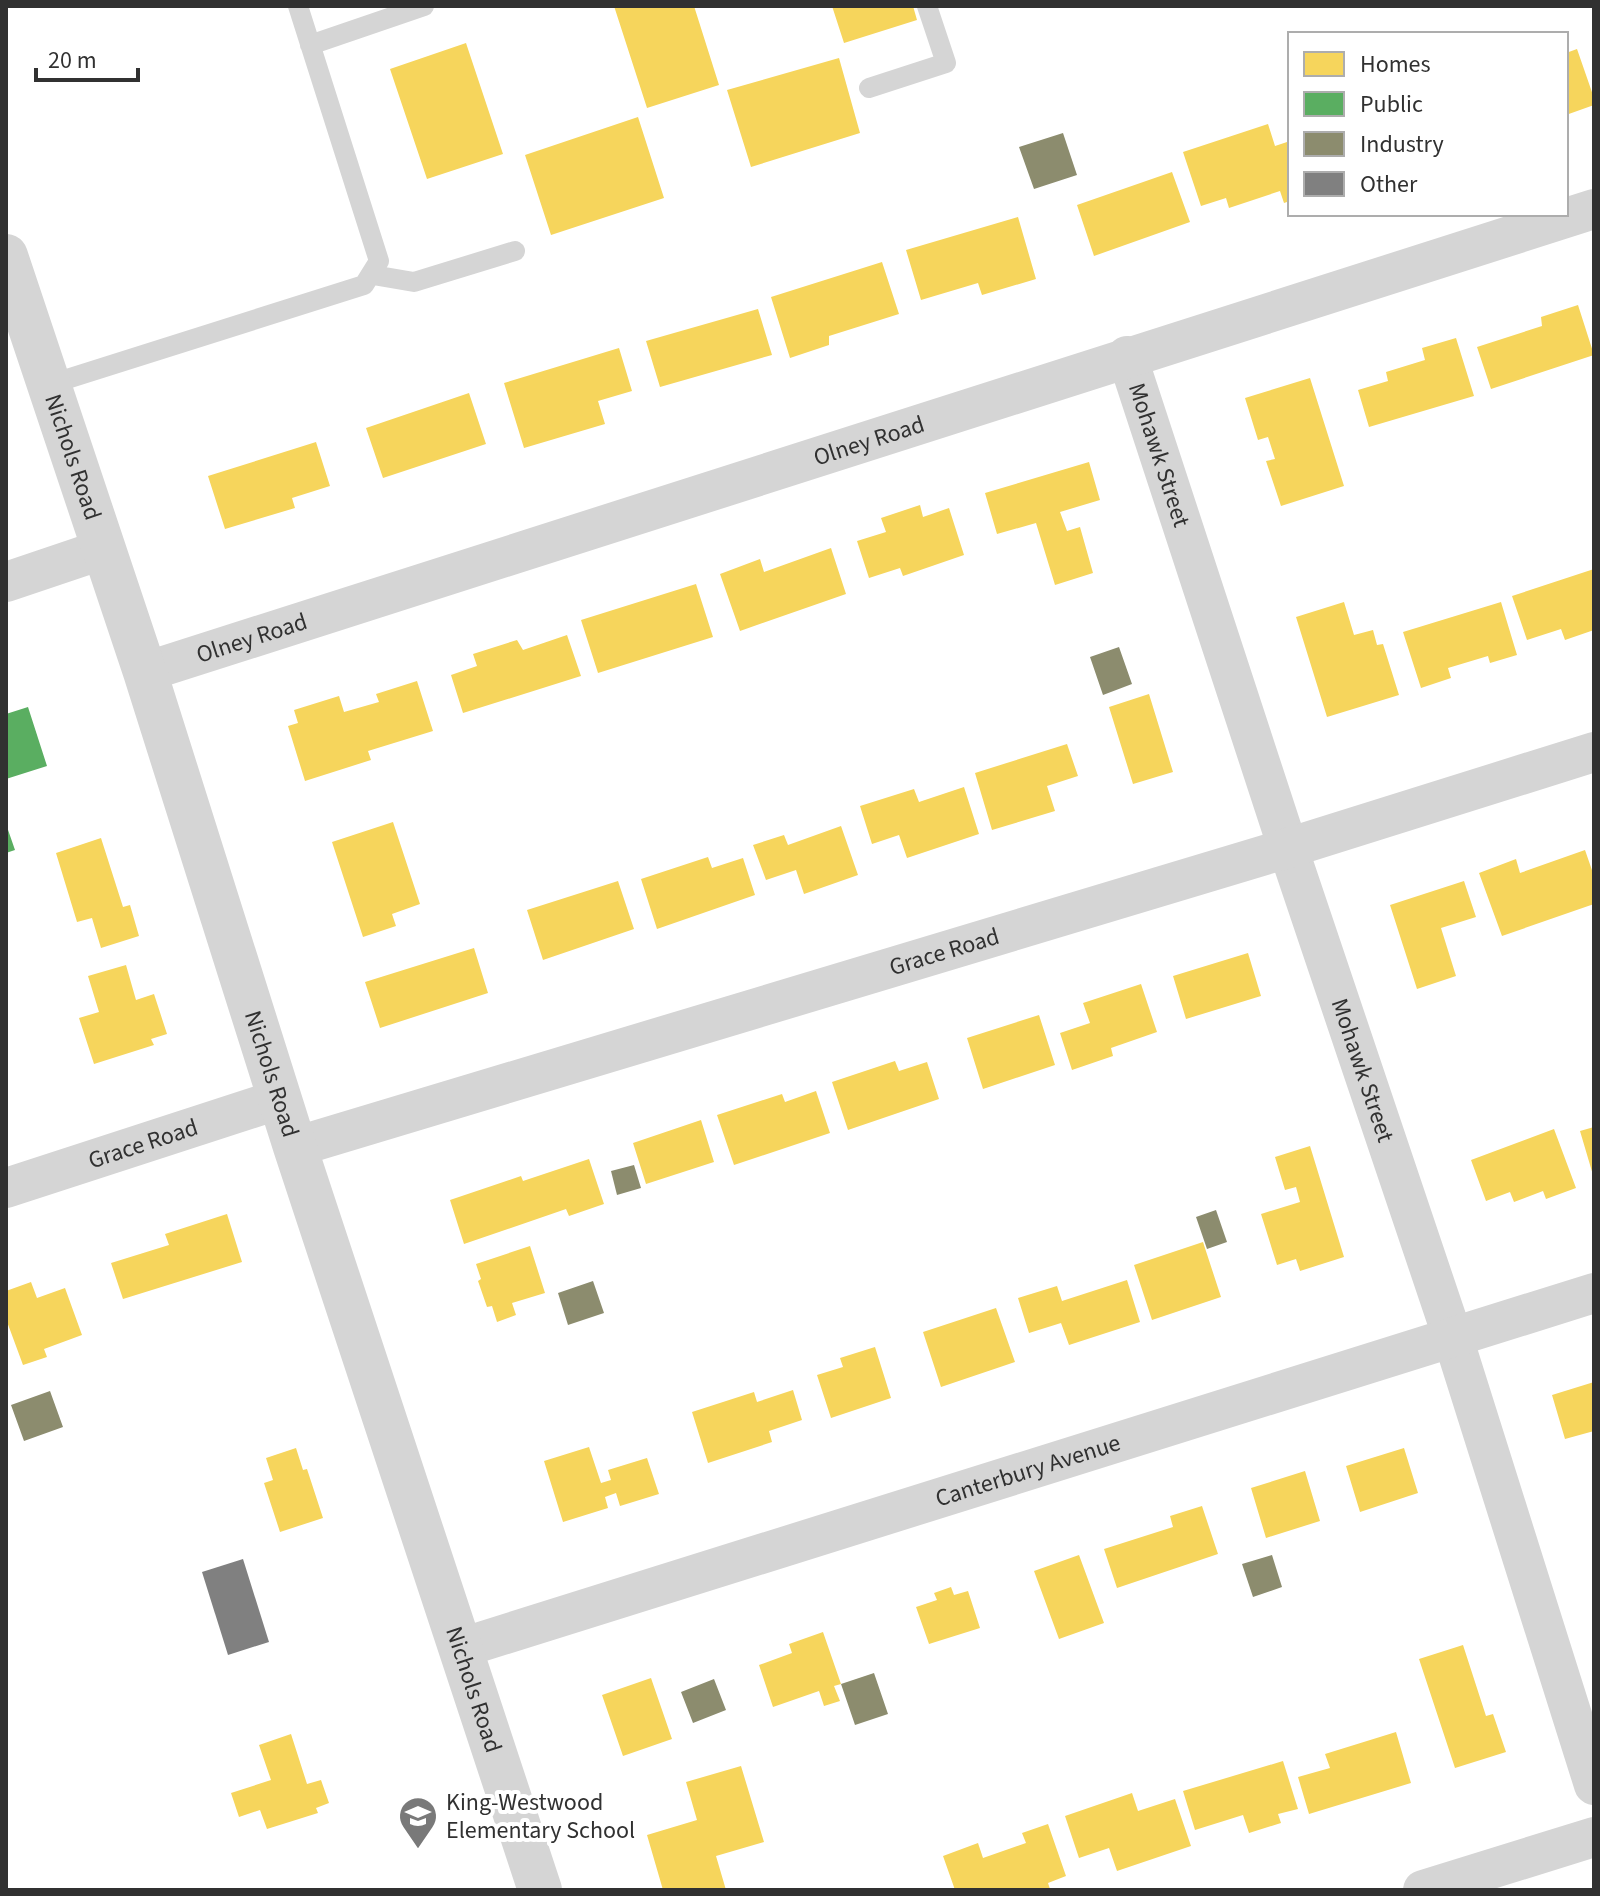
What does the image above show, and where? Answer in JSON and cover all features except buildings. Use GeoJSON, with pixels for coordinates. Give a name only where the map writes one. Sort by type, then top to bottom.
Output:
{"type":"FeatureCollection","features":[{"type":"Feature","properties":{"kind":"street","name":"Olney Road"},"geometry":{"type":"LineString","coordinates":[[145,672],[1594,209]]}},
{"type":"Feature","properties":{"kind":"street","name":"Nichols Road"},"geometry":{"type":"LineString","coordinates":[[6,256],[145,672],[295,1147],[540,1890]]}},
{"type":"Feature","properties":{"kind":"street","name":"Mohawk Street"},"geometry":{"type":"LineString","coordinates":[[1127,356],[1453,1338],[1594,1785]]}},
{"type":"Feature","properties":{"kind":"street"},"geometry":{"type":"LineString","coordinates":[[6,582],[104,549]]}},
{"type":"Feature","properties":{"kind":"street","name":"Grace Road"},"geometry":{"type":"LineString","coordinates":[[295,1147],[1288,848],[1594,752]]}},
{"type":"Feature","properties":{"kind":"street","name":"Grace Road"},"geometry":{"type":"LineString","coordinates":[[6,1188],[280,1099]]}},
{"type":"Feature","properties":{"kind":"street","name":"Canterbury Avenue"},"geometry":{"type":"LineString","coordinates":[[461,1648],[1594,1293]]}},
{"type":"Feature","properties":{"kind":"street"},"geometry":{"type":"LineString","coordinates":[[1423,1890],[1594,1837]]}},
{"type":"Feature","properties":{"kind":"lane"},"geometry":{"type":"LineString","coordinates":[[48,385],[364,285],[373,275],[379,261],[298,6]]}},
{"type":"Feature","properties":{"kind":"lane"},"geometry":{"type":"LineString","coordinates":[[310,45],[424,6]]}},
{"type":"Feature","properties":{"kind":"lane"},"geometry":{"type":"LineString","coordinates":[[869,88],[946,63],[927,6]]}},
{"type":"Feature","properties":{"kind":"lane"},"geometry":{"type":"LineString","coordinates":[[373,275],[414,282],[515,251]]}},
{"type":"Feature","properties":{"kind":"place","name":"King-Westwood Elementary School"},"geometry":{"type":"Point","coordinates":[418,1850]}}]}
